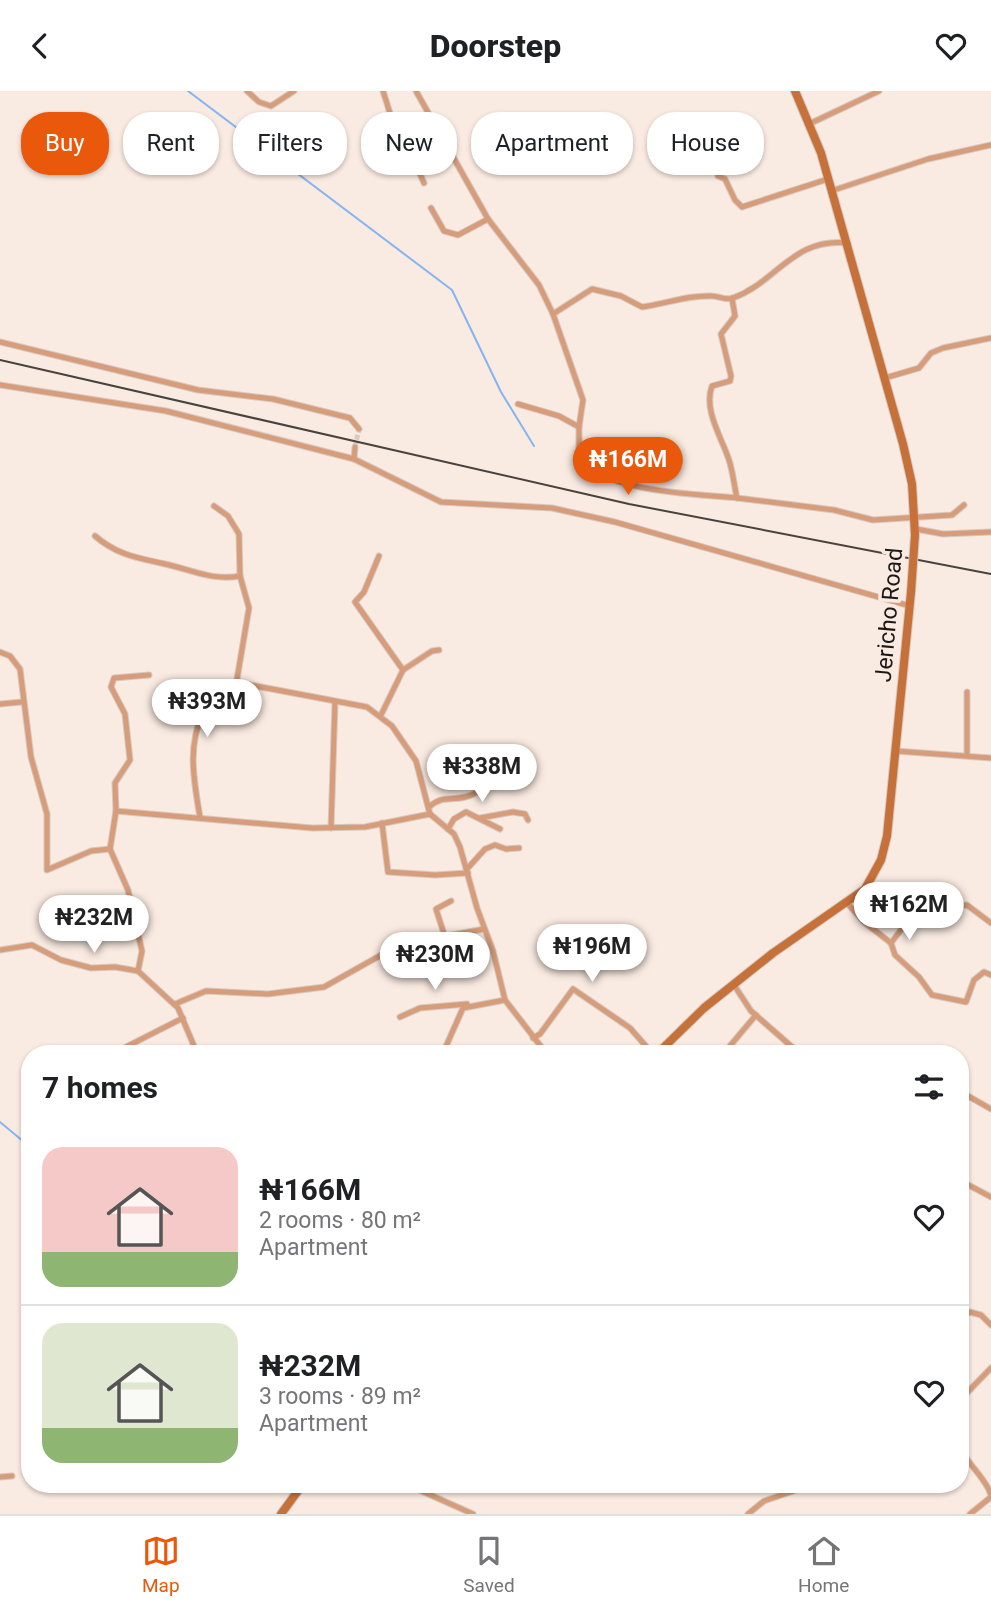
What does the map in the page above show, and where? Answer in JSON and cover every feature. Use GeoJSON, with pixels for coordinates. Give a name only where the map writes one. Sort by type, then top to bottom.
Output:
{"type":"FeatureCollection","features":[{"type":"Feature","properties":{"kind":"street"},"geometry":{"type":"LineString","coordinates":[[247,91],[259,102],[271,106],[294,91]]}},
{"type":"Feature","properties":{"kind":"street"},"geometry":{"type":"LineString","coordinates":[[383,91],[394,126],[409,149],[424,183]]}},
{"type":"Feature","properties":{"kind":"street"},"geometry":{"type":"LineString","coordinates":[[416,91],[488,219],[539,285],[553,314],[583,400],[579,454],[596,473],[637,485],[834,510],[873,520],[951,515],[964,505]]}},
{"type":"Feature","properties":{"kind":"street","name":"Jericho Road"},"geometry":{"type":"LineString","coordinates":[[666,1045],[704,1008],[774,953],[865,889],[881,860],[896,751],[916,532],[904,445],[848,243],[809,124],[795,91]]}},
{"type":"Feature","properties":{"kind":"street"},"geometry":{"type":"LineString","coordinates":[[809,124],[879,91]]}},
{"type":"Feature","properties":{"kind":"street"},"geometry":{"type":"LineString","coordinates":[[831,191],[928,159],[991,145]]}},
{"type":"Feature","properties":{"kind":"street"},"geometry":{"type":"LineString","coordinates":[[718,176],[725,179],[735,200],[742,207],[828,179]]}},
{"type":"Feature","properties":{"kind":"street"},"geometry":{"type":"LineString","coordinates":[[431,208],[444,231],[458,235],[488,219]]}},
{"type":"Feature","properties":{"kind":"street"},"geometry":{"type":"LineString","coordinates":[[553,314],[592,289],[621,296],[642,307],[685,296],[732,298],[753,288],[795,253],[829,242],[848,243]]}},
{"type":"Feature","properties":{"kind":"street"},"geometry":{"type":"LineString","coordinates":[[732,298],[735,316],[721,334],[730,381],[712,386],[710,394],[715,426],[729,459],[737,498]]}},
{"type":"Feature","properties":{"kind":"street"},"geometry":{"type":"LineString","coordinates":[[885,378],[919,368],[931,353],[943,348],[991,338]]}},
{"type":"Feature","properties":{"kind":"street"},"geometry":{"type":"LineString","coordinates":[[0,342],[198,390],[273,399],[350,418],[359,429]]}},
{"type":"Feature","properties":{"kind":"street"},"geometry":{"type":"LineString","coordinates":[[0,385],[166,411],[354,459],[441,502],[541,507],[615,522],[910,606]]}},
{"type":"Feature","properties":{"kind":"street"},"geometry":{"type":"LineString","coordinates":[[518,404],[559,415],[579,427]]}},
{"type":"Feature","properties":{"kind":"street"},"geometry":{"type":"LineString","coordinates":[[354,459],[355,447]]}},
{"type":"Feature","properties":{"kind":"street"},"geometry":{"type":"LineString","coordinates":[[214,506],[228,516],[239,534],[240,576],[249,608],[236,676],[240,683],[367,707],[381,715],[412,753],[430,810],[460,847],[484,929],[494,951],[505,1000],[539,1045]]}},
{"type":"Feature","properties":{"kind":"street"},"geometry":{"type":"LineString","coordinates":[[916,532],[991,532]]}},
{"type":"Feature","properties":{"kind":"street"},"geometry":{"type":"LineString","coordinates":[[95,536],[108,547],[135,560],[164,564],[214,579],[240,576]]}},
{"type":"Feature","properties":{"kind":"street"},"geometry":{"type":"LineString","coordinates":[[379,556],[364,592],[355,603],[403,670]]}},
{"type":"Feature","properties":{"kind":"street"},"geometry":{"type":"LineString","coordinates":[[381,715],[403,670],[432,651],[439,650]]}},
{"type":"Feature","properties":{"kind":"street"},"geometry":{"type":"LineString","coordinates":[[0,652],[10,656],[20,669],[22,702],[31,757],[47,814],[47,870],[91,851],[110,849]]}},
{"type":"Feature","properties":{"kind":"street"},"geometry":{"type":"LineString","coordinates":[[138,971],[142,951],[128,890],[110,849],[116,811],[115,783],[129,765],[130,739],[123,706],[111,691],[111,681],[119,677],[149,675]]}},
{"type":"Feature","properties":{"kind":"street"},"geometry":{"type":"LineString","coordinates":[[200,817],[192,759],[194,735],[203,713],[228,709],[240,683]]}},
{"type":"Feature","properties":{"kind":"street"},"geometry":{"type":"LineString","coordinates":[[967,692],[968,754]]}},
{"type":"Feature","properties":{"kind":"street"},"geometry":{"type":"LineString","coordinates":[[0,704],[22,702]]}},
{"type":"Feature","properties":{"kind":"street"},"geometry":{"type":"LineString","coordinates":[[331,828],[335,702]]}},
{"type":"Feature","properties":{"kind":"street"},"geometry":{"type":"LineString","coordinates":[[896,751],[968,754],[991,758]]}},
{"type":"Feature","properties":{"kind":"street"},"geometry":{"type":"LineString","coordinates":[[116,811],[331,828],[382,823],[430,810],[439,798],[466,797],[490,781],[503,764]]}},
{"type":"Feature","properties":{"kind":"street"},"geometry":{"type":"LineString","coordinates":[[448,829],[454,819],[466,812],[500,828]]}},
{"type":"Feature","properties":{"kind":"street"},"geometry":{"type":"LineString","coordinates":[[480,818],[513,812],[524,814],[527,820]]}},
{"type":"Feature","properties":{"kind":"street"},"geometry":{"type":"LineString","coordinates":[[382,823],[388,872],[435,875],[468,871],[485,849],[495,845],[506,849],[519,848]]}},
{"type":"Feature","properties":{"kind":"street"},"geometry":{"type":"LineString","coordinates":[[445,937],[436,909],[451,901]]}},
{"type":"Feature","properties":{"kind":"street"},"geometry":{"type":"LineString","coordinates":[[846,903],[864,922],[891,943],[895,955],[919,977],[927,990],[940,997],[966,1002],[978,976],[984,972],[991,975]]}},
{"type":"Feature","properties":{"kind":"street"},"geometry":{"type":"LineString","coordinates":[[891,943],[916,910],[925,906],[967,905],[991,923]]}},
{"type":"Feature","properties":{"kind":"street"},"geometry":{"type":"LineString","coordinates":[[175,1004],[201,992],[268,994],[324,987],[399,945],[484,929]]}},
{"type":"Feature","properties":{"kind":"street"},"geometry":{"type":"LineString","coordinates":[[0,950],[33,945],[61,960],[83,966],[138,971],[175,1004],[194,1045]]}},
{"type":"Feature","properties":{"kind":"street"},"geometry":{"type":"LineString","coordinates":[[734,985],[756,1015],[790,1045]]}},
{"type":"Feature","properties":{"kind":"street"},"geometry":{"type":"LineString","coordinates":[[533,1038],[540,1034],[573,989],[630,1028],[645,1045]]}},
{"type":"Feature","properties":{"kind":"street"},"geometry":{"type":"LineString","coordinates":[[447,1045],[463,1008],[505,1000]]}},
{"type":"Feature","properties":{"kind":"street"},"geometry":{"type":"LineString","coordinates":[[400,1017],[408,1011],[440,1005],[481,1004]]}},
{"type":"Feature","properties":{"kind":"street"},"geometry":{"type":"LineString","coordinates":[[731,1045],[756,1015]]}},
{"type":"Feature","properties":{"kind":"street"},"geometry":{"type":"LineString","coordinates":[[135,1044],[169,1023],[183,1018]]}},
{"type":"Feature","properties":{"kind":"street"},"geometry":{"type":"LineString","coordinates":[[969,1097],[991,1109]]}},
{"type":"Feature","properties":{"kind":"street"},"geometry":{"type":"LineString","coordinates":[[969,1185],[991,1197]]}},
{"type":"Feature","properties":{"kind":"street"},"geometry":{"type":"LineString","coordinates":[[969,1313],[981,1315],[991,1325]]}},
{"type":"Feature","properties":{"kind":"street"},"geometry":{"type":"LineString","coordinates":[[969,1391],[991,1368]]}},
{"type":"Feature","properties":{"kind":"street"},"geometry":{"type":"LineString","coordinates":[[969,1463],[978,1478],[988,1486],[991,1496],[970,1514]]}},
{"type":"Feature","properties":{"kind":"street"},"geometry":{"type":"LineString","coordinates":[[0,1477],[12,1476]]}},
{"type":"Feature","properties":{"kind":"street"},"geometry":{"type":"LineString","coordinates":[[281,1514],[296,1493]]}},
{"type":"Feature","properties":{"kind":"street"},"geometry":{"type":"LineString","coordinates":[[426,1493],[473,1514]]}},
{"type":"Feature","properties":{"kind":"street"},"geometry":{"type":"LineString","coordinates":[[748,1514],[764,1501],[788,1493]]}},
{"type":"Feature","properties":{"kind":"waterway"},"geometry":{"type":"LineString","coordinates":[[188,91],[452,290],[501,392],[534,446]]}},
{"type":"Feature","properties":{"kind":"waterway"},"geometry":{"type":"LineString","coordinates":[[0,1122],[21,1140]]}},
{"type":"Feature","properties":{"kind":"tunnel"},"geometry":{"type":"LineString","coordinates":[[355,447],[359,429]]}},
{"type":"Feature","properties":{"kind":"railway"},"geometry":{"type":"LineString","coordinates":[[0,360],[629,504],[991,574]]}}]}
